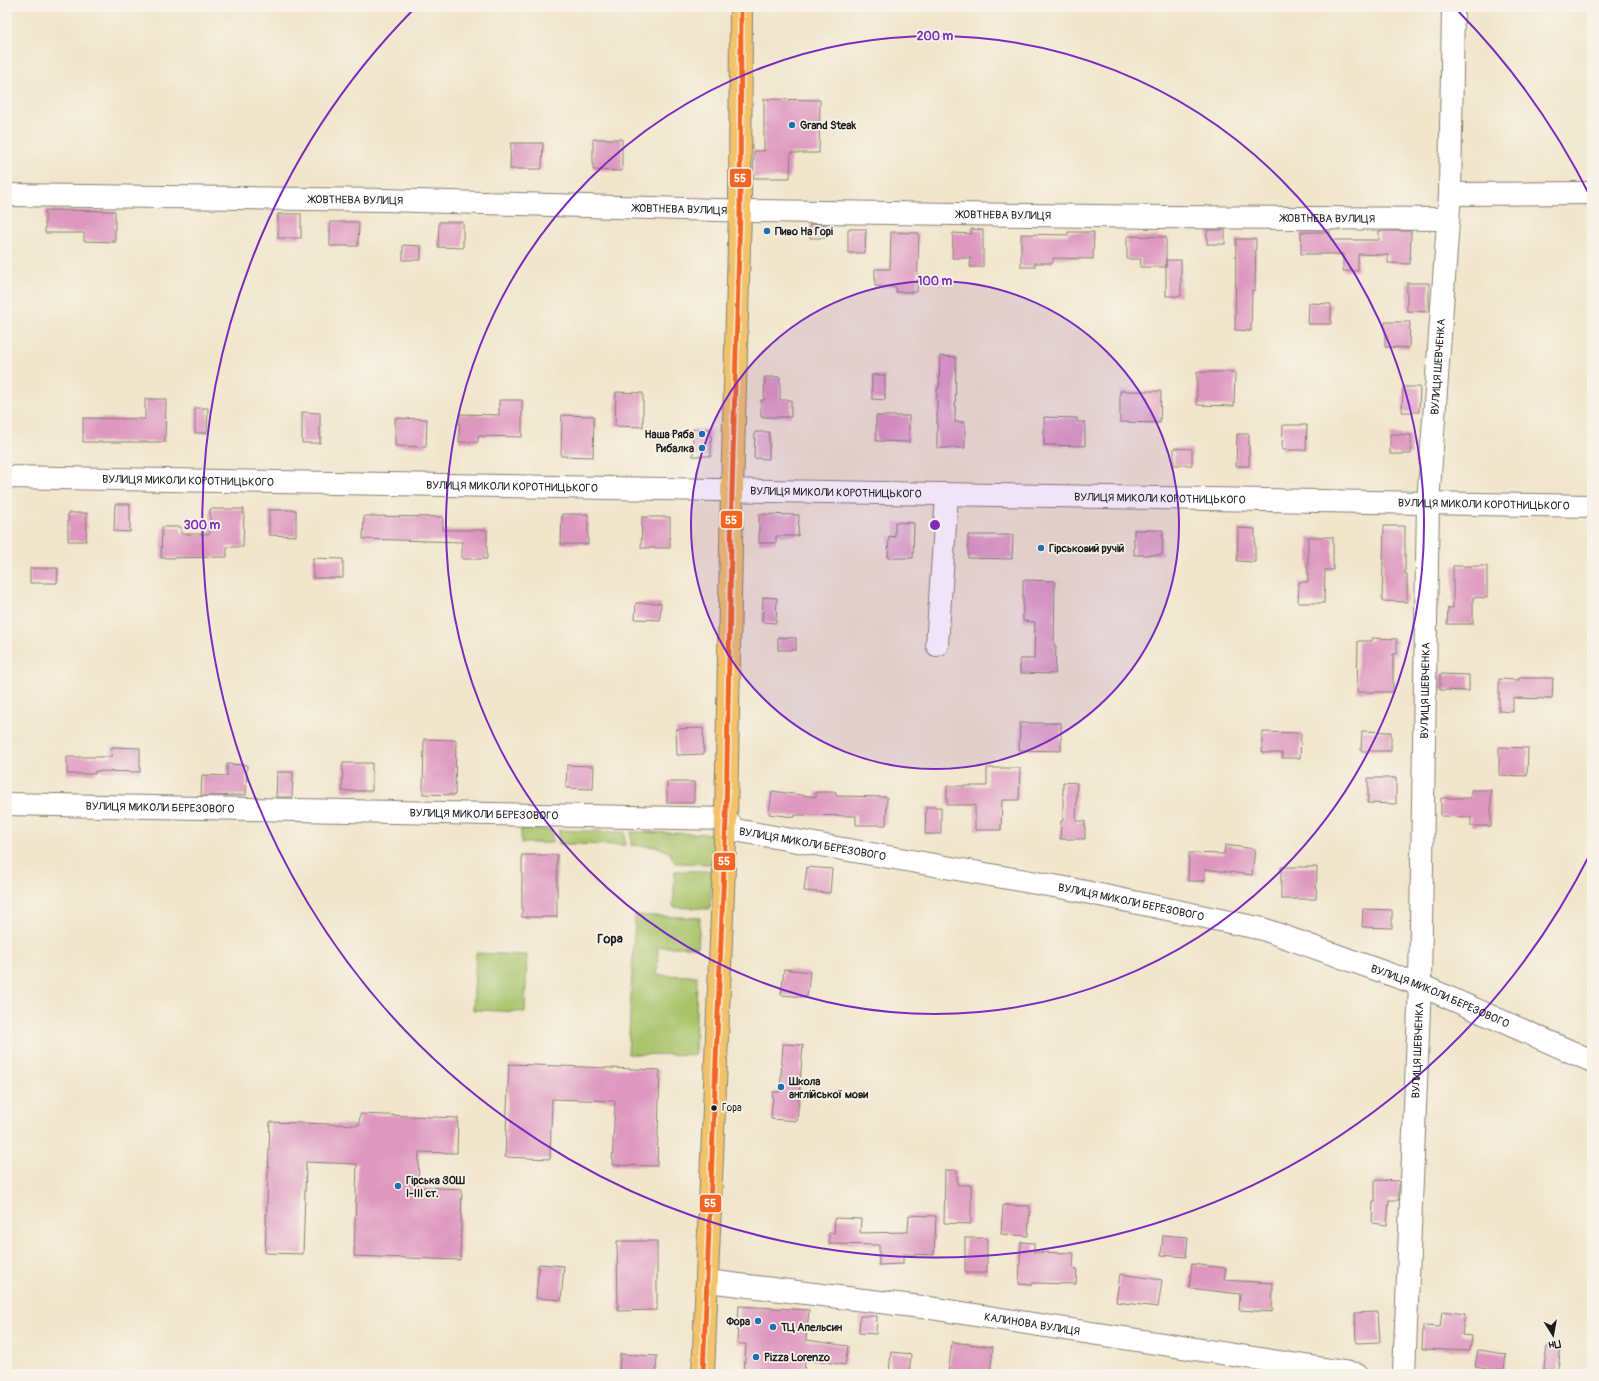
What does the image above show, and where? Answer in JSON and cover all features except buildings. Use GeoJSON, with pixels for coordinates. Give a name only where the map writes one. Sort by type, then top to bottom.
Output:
{"type":"FeatureCollection","features":[{"type":"Feature","properties":{"kind":"main road"},"geometry":{"type":"LineString","coordinates":[[703,1374],[726,819],[732,491],[740,211],[741,7]]}},
{"type":"Feature","properties":{"kind":"street","name":"ВУЛИЦЯ ШЕВЧЕНКА"},"geometry":{"type":"LineString","coordinates":[[1404,1374],[1420,985],[1428,503],[1450,194],[1452,7]]}},
{"type":"Feature","properties":{"kind":"street"},"geometry":{"type":"LineString","coordinates":[[1450,194],[1592,193]]}},
{"type":"Feature","properties":{"kind":"street","name":"ЖОВТНЕВА ВУЛИЦЯ"},"geometry":{"type":"LineString","coordinates":[[7,195],[385,200],[740,211],[1169,217],[1448,218]]}},
{"type":"Feature","properties":{"kind":"street","name":"ВУЛИЦЯ МИКОЛИ КОРОТНИЦЬКОГО"},"geometry":{"type":"LineString","coordinates":[[7,476],[732,491],[1592,506]]}},
{"type":"Feature","properties":{"kind":"street"},"geometry":{"type":"LineString","coordinates":[[937,645],[947,494]]}},
{"type":"Feature","properties":{"kind":"street","name":"ВУЛИЦЯ МИКОЛИ БЕРЕЗОВОГО"},"geometry":{"type":"LineString","coordinates":[[7,804],[726,819],[735,830],[1070,889],[1263,929],[1420,985],[1592,1061]]}},
{"type":"Feature","properties":{"kind":"street","name":"КАЛИНОВА ВУЛИЦЯ"},"geometry":{"type":"LineString","coordinates":[[706,1281],[930,1308],[1357,1374]]}},
{"type":"Feature","properties":{"kind":"green space"},"geometry":{"type":"Polygon","coordinates":[[[521,829],[552,830],[552,843],[521,843],[521,829]]]}},
{"type":"Feature","properties":{"kind":"green space"},"geometry":{"type":"Polygon","coordinates":[[[559,830],[625,832],[625,845],[559,844],[559,830]]]}},
{"type":"Feature","properties":{"kind":"green space"},"geometry":{"type":"Polygon","coordinates":[[[631,832],[713,834],[712,864],[675,863],[669,852],[658,847],[631,845],[631,832]]]}},
{"type":"Feature","properties":{"kind":"green space"},"geometry":{"type":"Polygon","coordinates":[[[675,871],[712,871],[710,909],[673,907],[675,871]]]}},
{"type":"Feature","properties":{"kind":"green space"},"geometry":{"type":"Polygon","coordinates":[[[635,915],[700,918],[698,947],[658,947],[657,975],[697,976],[695,1055],[628,1054],[635,915]]]}},
{"type":"Feature","properties":{"kind":"green space"},"geometry":{"type":"Polygon","coordinates":[[[476,953],[527,955],[525,1012],[473,1010],[476,953]]]}},
{"type":"Feature","properties":{"kind":"transit line","name":"55"},"geometry":{"type":"LineString","coordinates":[[703,1374],[726,819],[732,491],[740,211],[741,7]]}},
{"type":"Feature","properties":{"kind":"place","name":"Grand Steak"},"geometry":{"type":"Point","coordinates":[792,125]}},
{"type":"Feature","properties":{"kind":"place","name":"Пиво На Горі"},"geometry":{"type":"Point","coordinates":[767,231]}},
{"type":"Feature","properties":{"kind":"place","name":"Наша Ряба"},"geometry":{"type":"Point","coordinates":[702,434]}},
{"type":"Feature","properties":{"kind":"place","name":"Рибалка"},"geometry":{"type":"Point","coordinates":[702,448]}},
{"type":"Feature","properties":{"kind":"place","name":"Гірськовий ручій"},"geometry":{"type":"Point","coordinates":[1041,548]}},
{"type":"Feature","properties":{"kind":"place","name":"Школа англійської мови"},"geometry":{"type":"Point","coordinates":[781,1087]}},
{"type":"Feature","properties":{"kind":"place","name":"Гора"},"geometry":{"type":"Point","coordinates":[714,1108]}},
{"type":"Feature","properties":{"kind":"place","name":"Гірська ЗОШ І-ІІІ ст."},"geometry":{"type":"Point","coordinates":[398,1186]}},
{"type":"Feature","properties":{"kind":"place","name":"Фора"},"geometry":{"type":"Point","coordinates":[758,1321]}},
{"type":"Feature","properties":{"kind":"place","name":"ТЦ Апельсин"},"geometry":{"type":"Point","coordinates":[773,1327]}},
{"type":"Feature","properties":{"kind":"place","name":"Pizza Lorenzo"},"geometry":{"type":"Point","coordinates":[756,1357]}},
{"type":"Feature","properties":{"kind":"district","name":"Гора"},"geometry":{"type":"Point","coordinates":[610,939]}}]}
